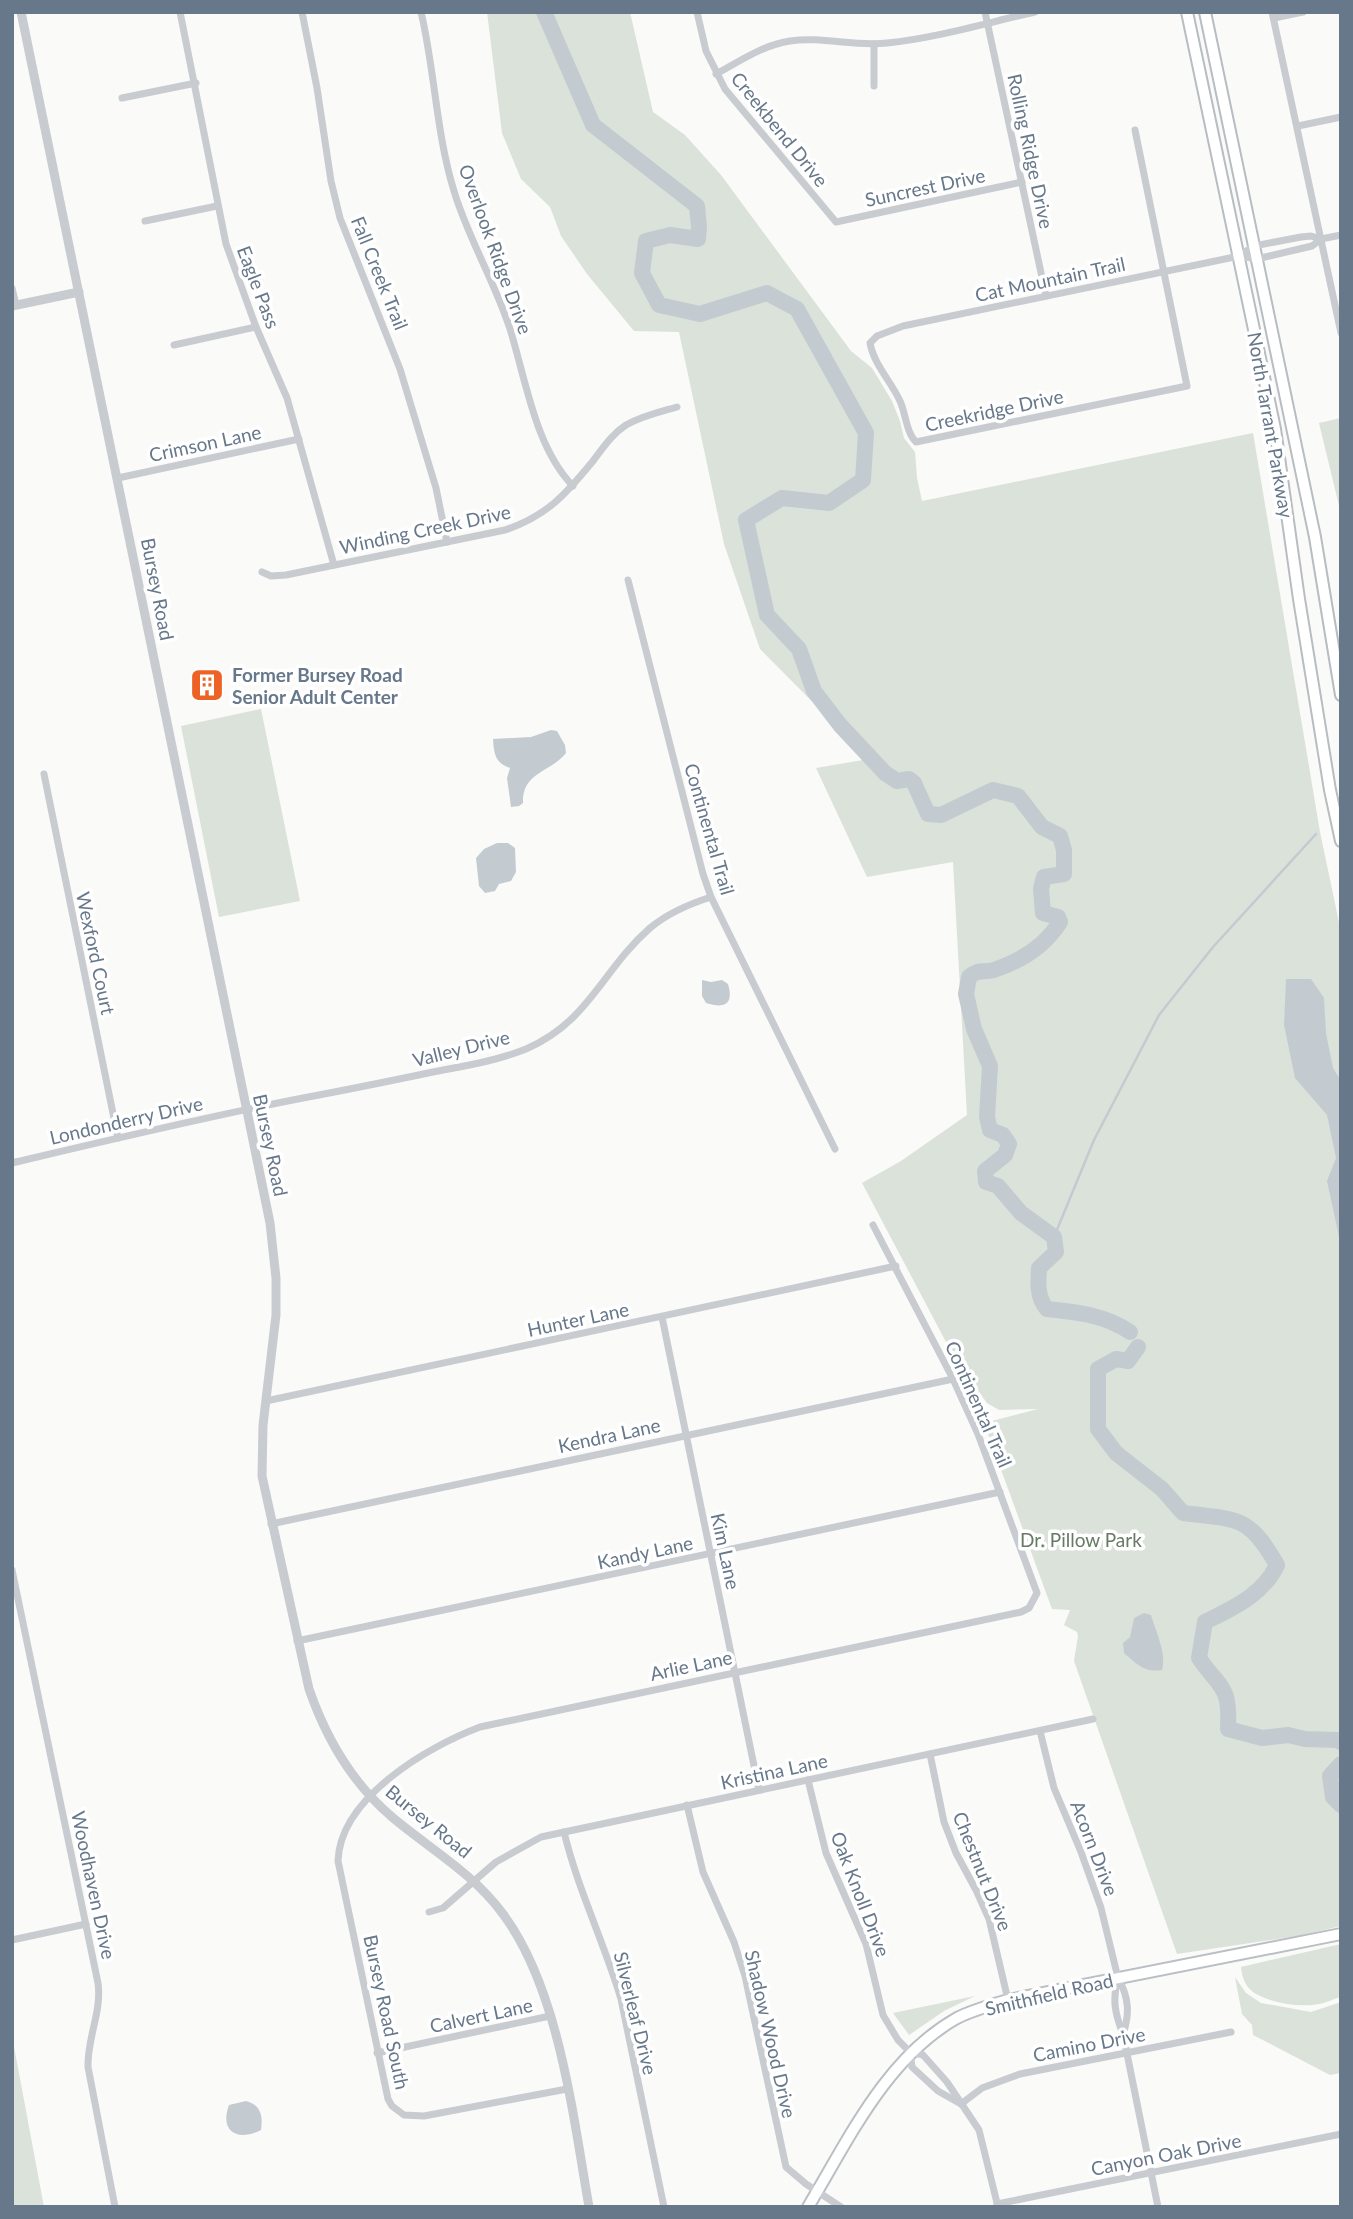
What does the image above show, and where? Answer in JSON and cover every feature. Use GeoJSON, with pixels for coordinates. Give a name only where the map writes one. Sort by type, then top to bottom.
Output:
{"type":"FeatureCollection","features":[{"type":"Feature","properties":{"kind":"main road","name":"North Tarrant Parkway"},"geometry":{"type":"LineString","coordinates":[[1187,12],[1275,429],[1301,613],[1341,841]]}},
{"type":"Feature","properties":{"kind":"main road","name":"North Tarrant Parkway"},"geometry":{"type":"LineString","coordinates":[[1205,12],[1315,537],[1341,695]]}},
{"type":"Feature","properties":{"kind":"main road","name":"Smithfield Road"},"geometry":{"type":"LineString","coordinates":[[808,2207],[886,2081],[910,2052],[959,2017],[1008,2000],[1341,1934]]}},
{"type":"Feature","properties":{"kind":"street","name":"Bursey Road"},"geometry":{"type":"LineString","coordinates":[[21,12],[270,1223],[276,1278],[274,1340],[261,1448],[262,1476],[297,1641],[319,1717],[339,1755],[371,1797],[474,1881],[503,1914],[523,1946],[542,1987],[550,2016],[589,2207]]}},
{"type":"Feature","properties":{"kind":"street","name":"Eagle Pass"},"geometry":{"type":"LineString","coordinates":[[180,12],[226,244],[256,327],[287,398],[334,565]]}},
{"type":"Feature","properties":{"kind":"street","name":"Fall Creek Trail"},"geometry":{"type":"LineString","coordinates":[[302,12],[331,181],[340,218],[400,369],[436,488],[447,542]]}},
{"type":"Feature","properties":{"kind":"street","name":"Overlook Ridge Drive"},"geometry":{"type":"LineString","coordinates":[[421,12],[454,192],[497,292],[544,442],[560,472],[573,486]]}},
{"type":"Feature","properties":{"kind":"street","name":"Creekbend Drive"},"geometry":{"type":"LineString","coordinates":[[696,12],[706,51],[716,74],[746,115],[836,222]]}},
{"type":"Feature","properties":{"kind":"street","name":"Rolling Ridge Drive"},"geometry":{"type":"LineString","coordinates":[[985,12],[1045,296]]}},
{"type":"Feature","properties":{"kind":"street"},"geometry":{"type":"LineString","coordinates":[[716,74],[761,49],[791,41],[874,44],[1035,12]]}},
{"type":"Feature","properties":{"kind":"street"},"geometry":{"type":"LineString","coordinates":[[1303,12],[1273,15],[1341,332]]}},
{"type":"Feature","properties":{"kind":"street"},"geometry":{"type":"LineString","coordinates":[[874,44],[874,86]]}},
{"type":"Feature","properties":{"kind":"street"},"geometry":{"type":"LineString","coordinates":[[122,98],[196,83]]}},
{"type":"Feature","properties":{"kind":"street"},"geometry":{"type":"LineString","coordinates":[[1298,126],[1341,117]]}},
{"type":"Feature","properties":{"kind":"street"},"geometry":{"type":"LineString","coordinates":[[1135,130],[1164,272]]}},
{"type":"Feature","properties":{"kind":"street","name":"Suncrest Drive"},"geometry":{"type":"LineString","coordinates":[[836,222],[1022,182]]}},
{"type":"Feature","properties":{"kind":"street"},"geometry":{"type":"LineString","coordinates":[[145,221],[217,206]]}},
{"type":"Feature","properties":{"kind":"street","name":"Cat Mountain Trail"},"geometry":{"type":"LineString","coordinates":[[870,343],[890,330],[1239,256],[1257,259],[1312,246],[1321,239],[1341,235]]}},
{"type":"Feature","properties":{"kind":"street","name":"Cat Mountain Trail"},"geometry":{"type":"LineString","coordinates":[[1239,256],[1254,246],[1301,237],[1321,239]]}},
{"type":"Feature","properties":{"kind":"street","name":"Creekridge Drive"},"geometry":{"type":"LineString","coordinates":[[870,343],[872,354],[900,399],[909,431],[916,442],[1187,386],[1164,272]]}},
{"type":"Feature","properties":{"kind":"street"},"geometry":{"type":"LineString","coordinates":[[12,288],[14,305],[79,292]]}},
{"type":"Feature","properties":{"kind":"street"},"geometry":{"type":"LineString","coordinates":[[174,345],[256,327]]}},
{"type":"Feature","properties":{"kind":"street","name":"Winding Creek Drive"},"geometry":{"type":"LineString","coordinates":[[262,572],[271,576],[286,575],[447,542],[524,523],[548,510],[573,486],[612,437],[626,425],[677,407]]}},
{"type":"Feature","properties":{"kind":"street","name":"Crimson Lane"},"geometry":{"type":"LineString","coordinates":[[118,478],[299,439]]}},
{"type":"Feature","properties":{"kind":"street","name":"Continental Trail"},"geometry":{"type":"LineString","coordinates":[[628,580],[711,897],[835,1149]]}},
{"type":"Feature","properties":{"kind":"street","name":"Wexford Court"},"geometry":{"type":"LineString","coordinates":[[44,774],[118,1138]]}},
{"type":"Feature","properties":{"kind":"street","name":"Valley Drive"},"geometry":{"type":"LineString","coordinates":[[246,1109],[486,1061],[527,1048],[553,1034],[581,1011],[620,961],[649,930],[678,909],[711,897]]}},
{"type":"Feature","properties":{"kind":"street","name":"Londonderry Drive"},"geometry":{"type":"LineString","coordinates":[[12,1163],[246,1109]]}},
{"type":"Feature","properties":{"kind":"street","name":"Continental Trail"},"geometry":{"type":"LineString","coordinates":[[873,1225],[953,1379],[978,1434],[1037,1593],[1034,1602]]}},
{"type":"Feature","properties":{"kind":"street","name":"Hunter Lane"},"geometry":{"type":"LineString","coordinates":[[266,1401],[896,1266]]}},
{"type":"Feature","properties":{"kind":"street","name":"Kim Lane"},"geometry":{"type":"LineString","coordinates":[[662,1317],[759,1790]]}},
{"type":"Feature","properties":{"kind":"street","name":"Kendra Lane"},"geometry":{"type":"LineString","coordinates":[[271,1524],[953,1379]]}},
{"type":"Feature","properties":{"kind":"street","name":"Kandy Lane"},"geometry":{"type":"LineString","coordinates":[[297,1641],[1000,1493]]}},
{"type":"Feature","properties":{"kind":"street","name":"Woodhaven Drive"},"geometry":{"type":"LineString","coordinates":[[12,1570],[100,1999],[87,2050],[88,2067],[115,2207]]}},
{"type":"Feature","properties":{"kind":"street","name":"Arlie Lane"},"geometry":{"type":"LineString","coordinates":[[371,1797],[390,1778],[430,1749],[480,1727],[1021,1612],[1034,1602]]}},
{"type":"Feature","properties":{"kind":"street","name":"Kristina Lane"},"geometry":{"type":"LineString","coordinates":[[429,1912],[443,1908],[503,1858],[541,1837],[1093,1719]]}},
{"type":"Feature","properties":{"kind":"street","name":"Acorn Drive"},"geometry":{"type":"LineString","coordinates":[[1040,1731],[1054,1788],[1093,1882],[1118,1978],[1126,1991],[1128,2019],[1123,2034]]}},
{"type":"Feature","properties":{"kind":"street","name":"Chestnut Drive"},"geometry":{"type":"LineString","coordinates":[[930,1754],[944,1822],[956,1853],[989,1919],[1008,2000]]}},
{"type":"Feature","properties":{"kind":"street","name":"Oak Knoll Drive"},"geometry":{"type":"LineString","coordinates":[[808,1780],[826,1853],[868,1951],[883,2015],[898,2040],[910,2052],[923,2055],[947,2082],[979,2130],[997,2205]]}},
{"type":"Feature","properties":{"kind":"street","name":"Bursey Road South"},"geometry":{"type":"LineString","coordinates":[[371,1797],[343,1832],[338,1861],[388,2099],[396,2110],[410,2117],[567,2089]]}},
{"type":"Feature","properties":{"kind":"street","name":"Shadow Wood Drive"},"geometry":{"type":"LineString","coordinates":[[687,1805],[704,1872],[734,1942],[745,1976],[786,2167],[794,2176],[841,2207]]}},
{"type":"Feature","properties":{"kind":"street","name":"Silverleaf Drive"},"geometry":{"type":"LineString","coordinates":[[564,1832],[573,1870],[621,1999],[664,2207]]}},
{"type":"Feature","properties":{"kind":"street"},"geometry":{"type":"LineString","coordinates":[[12,1940],[86,1924]]}},
{"type":"Feature","properties":{"kind":"street","name":"Acorn Drive"},"geometry":{"type":"LineString","coordinates":[[1118,1978],[1113,1996],[1158,2207]]}},
{"type":"Feature","properties":{"kind":"street","name":"Calvert Lane"},"geometry":{"type":"LineString","coordinates":[[377,2053],[550,2016]]}},
{"type":"Feature","properties":{"kind":"street","name":"Camino Drive"},"geometry":{"type":"LineString","coordinates":[[961,2104],[982,2088],[1000,2080],[1231,2032]]}},
{"type":"Feature","properties":{"kind":"street","name":"Oak Knoll Drive"},"geometry":{"type":"LineString","coordinates":[[910,2052],[912,2067],[938,2091],[961,2104]]}},
{"type":"Feature","properties":{"kind":"street","name":"Canyon Oak Drive"},"geometry":{"type":"LineString","coordinates":[[997,2205],[1341,2134]]}},
{"type":"Feature","properties":{"kind":"green space","name":"Dr. Pillow Park"},"geometry":{"type":"Polygon","coordinates":[[[487,12],[630,12],[653,112],[685,135],[721,175],[851,351],[872,368],[892,401],[904,438],[915,452],[922,501],[1253,433],[1320,832],[1341,932],[1341,1926],[1298,1936],[1177,1954],[1074,1661],[1077,1632],[1064,1625],[1070,1610],[1052,1609],[984,1423],[1038,1409],[999,1410],[987,1403],[955,1359],[862,1183],[901,1161],[967,1115],[953,862],[867,877],[816,768],[869,759],[760,649],[724,544],[679,332],[634,331],[587,274],[561,236],[550,207],[521,179],[502,133],[487,12]]]}},
{"type":"Feature","properties":{"kind":"green space"},"geometry":{"type":"Polygon","coordinates":[[[1341,418],[1341,514],[1319,423],[1341,418]]]}},
{"type":"Feature","properties":{"kind":"green space"},"geometry":{"type":"Polygon","coordinates":[[[261,709],[300,901],[219,917],[181,726],[261,709]]]}},
{"type":"Feature","properties":{"kind":"green space"},"geometry":{"type":"Polygon","coordinates":[[[1341,1944],[1341,1997],[1327,2002],[1303,2005],[1276,2002],[1253,1992],[1243,1978],[1241,1967],[1341,1944]]]}},
{"type":"Feature","properties":{"kind":"green space"},"geometry":{"type":"Polygon","coordinates":[[[1235,1977],[1246,1993],[1261,2003],[1311,2012],[1341,2002],[1341,2073],[1330,2075],[1253,2035],[1252,2025],[1242,2014],[1235,1977]]]}},
{"type":"Feature","properties":{"kind":"green space"},"geometry":{"type":"Polygon","coordinates":[[[975,1996],[944,2011],[909,2035],[893,2013],[975,1996]]]}},
{"type":"Feature","properties":{"kind":"green space"},"geometry":{"type":"Polygon","coordinates":[[[12,2036],[44,2207],[12,2207],[12,2036]]]}},
{"type":"Feature","properties":{"kind":"shaded area"},"geometry":{"type":"Polygon","coordinates":[[[551,730],[557,731],[565,745],[566,753],[532,779],[524,793],[523,803],[511,807],[507,778],[510,768],[496,757],[493,739],[531,737],[551,730]]]}},
{"type":"Feature","properties":{"kind":"shaded area"},"geometry":{"type":"Polygon","coordinates":[[[497,843],[508,843],[515,848],[516,872],[511,881],[499,884],[495,891],[485,893],[479,886],[476,858],[484,849],[497,843]]]}},
{"type":"Feature","properties":{"kind":"shaded area"},"geometry":{"type":"Polygon","coordinates":[[[1286,979],[1311,979],[1324,998],[1326,1033],[1333,1068],[1341,1081],[1341,1246],[1327,1181],[1336,1158],[1327,1115],[1295,1078],[1284,1025],[1286,979]]]}},
{"type":"Feature","properties":{"kind":"shaded area"},"geometry":{"type":"Polygon","coordinates":[[[702,980],[722,980],[728,984],[729,1000],[723,1005],[706,1003],[702,996],[702,980]]]}},
{"type":"Feature","properties":{"kind":"shaded area"},"geometry":{"type":"Polygon","coordinates":[[[1144,1613],[1151,1615],[1158,1636],[1163,1657],[1162,1670],[1145,1669],[1124,1653],[1123,1643],[1130,1637],[1134,1618],[1144,1613]]]}},
{"type":"Feature","properties":{"kind":"shaded area"},"geometry":{"type":"Polygon","coordinates":[[[246,2101],[255,2105],[262,2120],[261,2130],[245,2135],[229,2128],[227,2114],[229,2105],[246,2101]]]}},
{"type":"Feature","properties":{"kind":"waterway"},"geometry":{"type":"LineString","coordinates":[[544,12],[593,125],[697,206],[698,239],[670,235],[646,241],[642,273],[659,305],[700,314],[767,293],[797,309],[866,433],[863,480],[829,503],[782,498],[746,520],[767,615],[799,649],[814,691],[840,725],[885,773],[897,781],[909,779],[914,783],[928,814],[941,815],[993,790],[1018,796],[1042,827],[1060,836],[1064,850],[1064,874],[1044,877],[1041,889],[1043,913],[1058,917],[1060,922],[1040,945],[1023,957],[994,970],[979,972],[969,977],[966,994],[974,1029],[990,1066],[987,1117],[990,1130],[1003,1135],[1009,1144],[1005,1155],[985,1171],[986,1182],[998,1186],[1021,1213],[1054,1237],[1056,1252],[1039,1268],[1038,1285],[1047,1309],[1101,1318],[1130,1332]]}},
{"type":"Feature","properties":{"kind":"waterway"},"geometry":{"type":"LineString","coordinates":[[1054,1237],[1094,1140],[1159,1015],[1213,947],[1316,834]]}},
{"type":"Feature","properties":{"kind":"waterway"},"geometry":{"type":"LineString","coordinates":[[1138,1347],[1128,1361],[1116,1359],[1098,1369],[1098,1429],[1116,1453],[1162,1489],[1183,1513],[1229,1519],[1249,1528],[1258,1536],[1277,1565],[1264,1585],[1255,1593],[1205,1622],[1199,1658],[1226,1696],[1228,1729],[1262,1738],[1288,1735],[1341,1742]]}},
{"type":"Feature","properties":{"kind":"waterway"},"geometry":{"type":"LineString","coordinates":[[1341,1764],[1330,1776],[1333,1797],[1341,1805]]}},
{"type":"Feature","properties":{"kind":"place","name":"Former Bursey Road Senior Adult Center"},"geometry":{"type":"Point","coordinates":[207,685]}}]}
